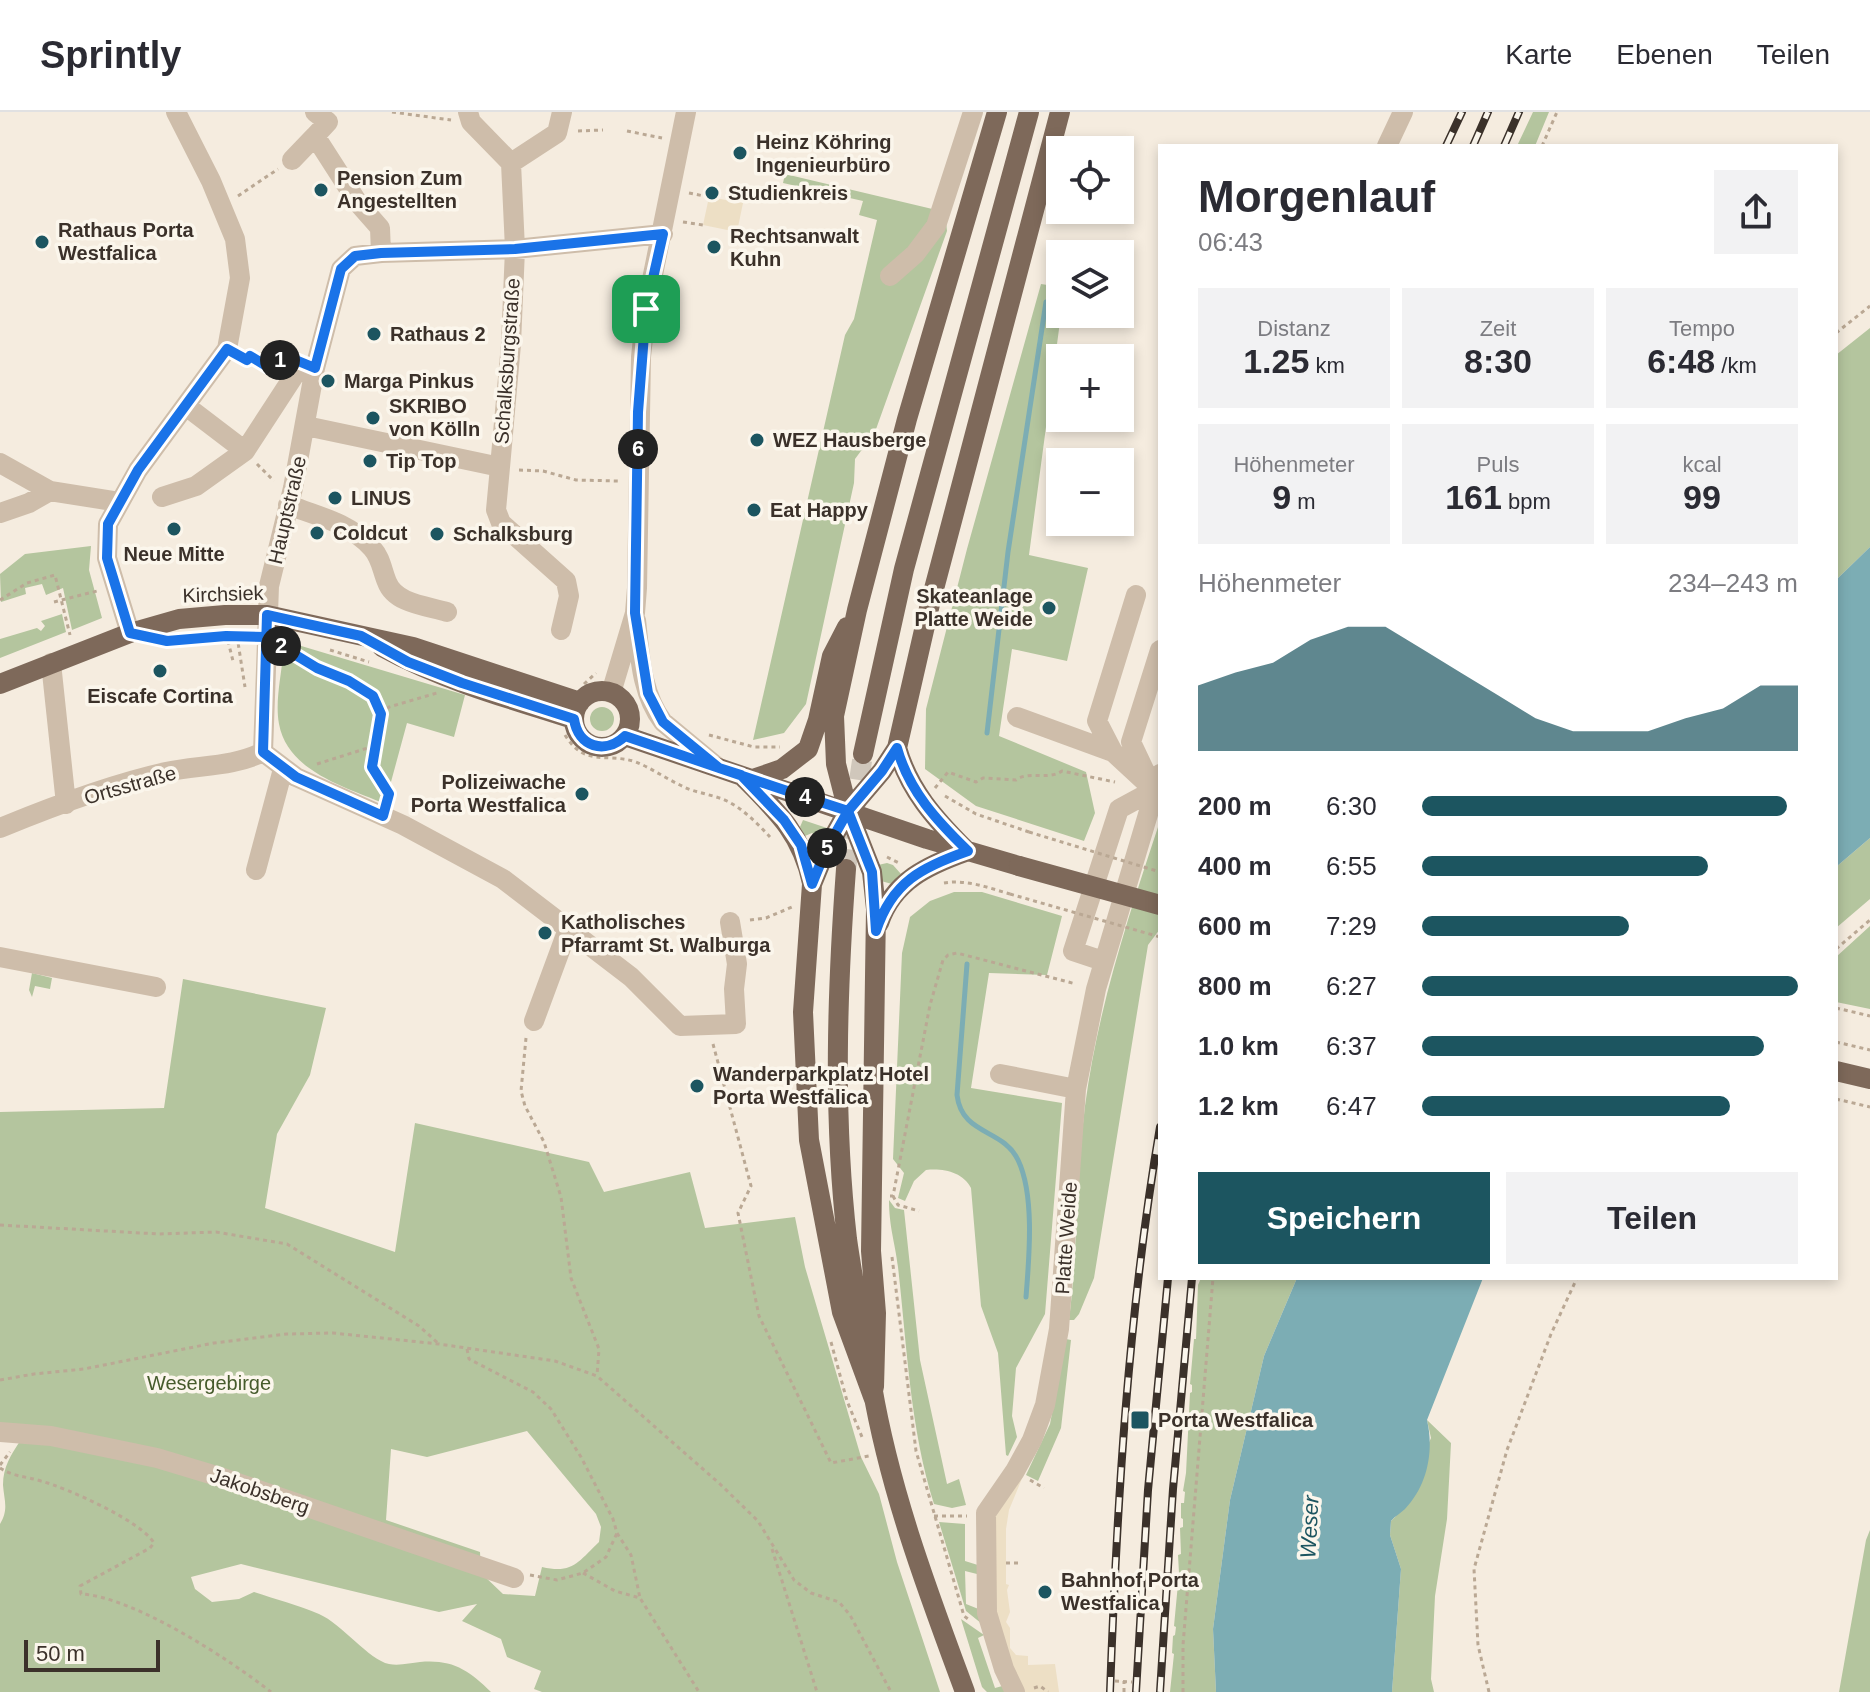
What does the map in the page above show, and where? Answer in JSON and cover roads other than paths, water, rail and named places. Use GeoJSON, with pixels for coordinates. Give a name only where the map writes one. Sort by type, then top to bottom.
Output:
{"type":"FeatureCollection","features":[{"type":"Feature","properties":{"kind":"main road"},"geometry":{"type":"LineString","coordinates":[[874,1399],[876,1313],[871,1251],[876,931],[872,872],[848,811],[836,764],[834,716],[857,610],[915,390],[997,112]]}},
{"type":"Feature","properties":{"kind":"main road"},"geometry":{"type":"LineString","coordinates":[[863,754],[904,569],[1029,112]]}},
{"type":"Feature","properties":{"kind":"main road"},"geometry":{"type":"LineString","coordinates":[[812,884],[826,850],[848,811],[897,748],[930,604],[1060,112]]}},
{"type":"Feature","properties":{"kind":"main road"},"geometry":{"type":"LineString","coordinates":[[747,777],[782,769],[808,749],[818,720],[832,656],[857,610]]}},
{"type":"Feature","properties":{"kind":"main road","name":"Kirchsiek"},"geometry":{"type":"LineString","coordinates":[[0,684],[130,633],[179,619],[267,615],[413,647],[578,702]]}},
{"type":"Feature","properties":{"kind":"main road"},"geometry":{"type":"LineString","coordinates":[[594,693],[611,693],[619,697],[629,711],[630,720],[625,736],[610,746],[592,745],[579,735],[578,702],[594,693]]}},
{"type":"Feature","properties":{"kind":"main road"},"geometry":{"type":"LineString","coordinates":[[625,736],[968,851],[1158,904]]}},
{"type":"Feature","properties":{"kind":"main road"},"geometry":{"type":"LineString","coordinates":[[897,748],[905,772],[919,797],[968,851]]}},
{"type":"Feature","properties":{"kind":"main road"},"geometry":{"type":"LineString","coordinates":[[747,777],[793,832],[808,863],[812,884],[803,1012],[809,1140],[842,1312],[874,1399]]}},
{"type":"Feature","properties":{"kind":"main road"},"geometry":{"type":"LineString","coordinates":[[876,931],[892,897],[911,877],[968,851]]}},
{"type":"Feature","properties":{"kind":"main road"},"geometry":{"type":"LineString","coordinates":[[846,869],[839,960],[837,1054],[847,1240],[885,1454],[919,1566],[965,1692]]}},
{"type":"Feature","properties":{"kind":"main road"},"geometry":{"type":"LineString","coordinates":[[1838,1071],[1870,1079]]}},
{"type":"Feature","properties":{"kind":"street"},"geometry":{"type":"LineString","coordinates":[[292,160],[328,122],[315,112]]}},
{"type":"Feature","properties":{"kind":"street"},"geometry":{"type":"LineString","coordinates":[[468,112],[471,122],[511,163],[557,133],[562,112]]}},
{"type":"Feature","properties":{"kind":"street"},"geometry":{"type":"LineString","coordinates":[[686,112],[646,309],[641,357],[635,613],[645,682],[657,714],[719,768]]}},
{"type":"Feature","properties":{"kind":"street"},"geometry":{"type":"LineString","coordinates":[[890,276],[915,254],[936,226],[973,112]]}},
{"type":"Feature","properties":{"kind":"street"},"geometry":{"type":"LineString","coordinates":[[1388,144],[1403,112]]}},
{"type":"Feature","properties":{"kind":"street"},"geometry":{"type":"LineString","coordinates":[[130,633],[107,558],[108,524],[138,470],[227,349],[240,278],[235,239],[178,113]]}},
{"type":"Feature","properties":{"kind":"street"},"geometry":{"type":"LineString","coordinates":[[315,136],[358,203],[380,228],[381,253]]}},
{"type":"Feature","properties":{"kind":"street","name":"Schalksburgstraße"},"geometry":{"type":"LineString","coordinates":[[306,426],[500,467],[511,344],[515,249],[511,163]]}},
{"type":"Feature","properties":{"kind":"street","name":"Hauptstraße"},"geometry":{"type":"LineString","coordinates":[[263,752],[269,586],[306,426],[308,366],[341,269],[355,256],[381,253],[515,249],[663,234]]}},
{"type":"Feature","properties":{"kind":"street"},"geometry":{"type":"LineString","coordinates":[[162,497],[196,486],[245,451],[308,366]]}},
{"type":"Feature","properties":{"kind":"street"},"geometry":{"type":"LineString","coordinates":[[186,406],[245,451]]}},
{"type":"Feature","properties":{"kind":"street"},"geometry":{"type":"LineString","coordinates":[[0,463],[50,491],[119,502]]}},
{"type":"Feature","properties":{"kind":"street"},"geometry":{"type":"LineString","coordinates":[[500,467],[496,510],[501,523],[566,581],[569,596],[561,630]]}},
{"type":"Feature","properties":{"kind":"street"},"geometry":{"type":"LineString","coordinates":[[0,513],[29,503],[50,491]]}},
{"type":"Feature","properties":{"kind":"street"},"geometry":{"type":"LineString","coordinates":[[291,496],[358,535],[379,557],[387,583],[398,596],[447,612]]}},
{"type":"Feature","properties":{"kind":"street"},"geometry":{"type":"LineString","coordinates":[[1113,752],[1097,721],[1136,595]]}},
{"type":"Feature","properties":{"kind":"street"},"geometry":{"type":"LineString","coordinates":[[611,693],[635,613]]}},
{"type":"Feature","properties":{"kind":"street"},"geometry":{"type":"LineString","coordinates":[[1156,785],[1131,742],[1158,656]]}},
{"type":"Feature","properties":{"kind":"street"},"geometry":{"type":"LineString","coordinates":[[51,663],[66,804]]}},
{"type":"Feature","properties":{"kind":"street"},"geometry":{"type":"LineString","coordinates":[[1017,717],[1113,752],[1156,785]]}},
{"type":"Feature","properties":{"kind":"street"},"geometry":{"type":"LineString","coordinates":[[263,752],[290,773],[383,816],[503,879],[631,977],[680,1026],[736,1024],[734,989],[737,964],[730,922]]}},
{"type":"Feature","properties":{"kind":"street","name":"Ortsstraße"},"geometry":{"type":"LineString","coordinates":[[0,828],[164,773],[234,763],[263,752]]}},
{"type":"Feature","properties":{"kind":"street"},"geometry":{"type":"LineString","coordinates":[[256,870],[290,773]]}},
{"type":"Feature","properties":{"kind":"street"},"geometry":{"type":"LineString","coordinates":[[1103,961],[1073,951],[1119,809],[1156,785]]}},
{"type":"Feature","properties":{"kind":"street","name":"Platte Weide"},"geometry":{"type":"LineString","coordinates":[[1015,1692],[987,1613],[986,1513],[1032,1440],[1045,1405],[1059,1329],[1075,1096],[1103,961],[1156,785]]}},
{"type":"Feature","properties":{"kind":"street"},"geometry":{"type":"LineString","coordinates":[[534,1021],[568,929]]}},
{"type":"Feature","properties":{"kind":"street"},"geometry":{"type":"LineString","coordinates":[[0,957],[156,987]]}},
{"type":"Feature","properties":{"kind":"street"},"geometry":{"type":"LineString","coordinates":[[1000,1074],[1075,1096]]}},
{"type":"Feature","properties":{"kind":"street","name":"Jakobsberg"},"geometry":{"type":"LineString","coordinates":[[0,1432],[51,1436],[157,1458],[514,1578]]}},
{"type":"Feature","properties":{"kind":"water"},"geometry":{"type":"Polygon","coordinates":[[[1870,547],[1870,838],[1838,865],[1838,578],[1870,547]]]}},
{"type":"Feature","properties":{"kind":"water","name":"Weser"},"geometry":{"type":"Polygon","coordinates":[[[1296,1280],[1482,1280],[1427,1420],[1430,1443],[1424,1478],[1413,1500],[1391,1521],[1390,1535],[1401,1569],[1392,1692],[1216,1692],[1213,1629],[1230,1500],[1264,1356],[1296,1280]]]}},
{"type":"Feature","properties":{"kind":"waterway"},"geometry":{"type":"LineString","coordinates":[[987,733],[1008,552],[1046,302]]}},
{"type":"Feature","properties":{"kind":"waterway"},"geometry":{"type":"LineString","coordinates":[[967,964],[957,1095],[960,1108],[967,1118],[1003,1142],[1018,1160],[1023,1174],[1030,1227],[1026,1297]]}},
{"type":"Feature","properties":{"kind":"tunnel"},"geometry":{"type":"LineString","coordinates":[[846,869],[863,754]]}},
{"type":"Feature","properties":{"kind":"railway"},"geometry":{"type":"LineString","coordinates":[[1447,144],[1462,112]]}},
{"type":"Feature","properties":{"kind":"railway"},"geometry":{"type":"LineString","coordinates":[[1474,144],[1488,112]]}},
{"type":"Feature","properties":{"kind":"railway"},"geometry":{"type":"LineString","coordinates":[[1505,144],[1519,112]]}},
{"type":"Feature","properties":{"kind":"railway"},"geometry":{"type":"LineString","coordinates":[[1110,1692],[1116,1550],[1132,1338],[1158,1140]]}},
{"type":"Feature","properties":{"kind":"railway"},"geometry":{"type":"LineString","coordinates":[[1136,1692],[1148,1490],[1168,1280]]}},
{"type":"Feature","properties":{"kind":"railway"},"geometry":{"type":"LineString","coordinates":[[1160,1692],[1173,1489],[1192,1280]]}},
{"type":"Feature","properties":{"kind":"place","name":"Heinz Köhring Ingenieurbüro"},"geometry":{"type":"Point","coordinates":[740,153]}},
{"type":"Feature","properties":{"kind":"place","name":"Pension Zum Angestellten"},"geometry":{"type":"Point","coordinates":[321,190]}},
{"type":"Feature","properties":{"kind":"place","name":"Studienkreis"},"geometry":{"type":"Point","coordinates":[712,193]}},
{"type":"Feature","properties":{"kind":"place","name":"Rathaus Porta Westfalica"},"geometry":{"type":"Point","coordinates":[42,242]}},
{"type":"Feature","properties":{"kind":"place","name":"Rechtsanwalt Kuhn"},"geometry":{"type":"Point","coordinates":[714,247]}},
{"type":"Feature","properties":{"kind":"place","name":"Rathaus 2"},"geometry":{"type":"Point","coordinates":[374,334]}},
{"type":"Feature","properties":{"kind":"place","name":"Marga Pinkus"},"geometry":{"type":"Point","coordinates":[328,381]}},
{"type":"Feature","properties":{"kind":"place","name":"SKRIBO von Kölln"},"geometry":{"type":"Point","coordinates":[373,418]}},
{"type":"Feature","properties":{"kind":"place","name":"WEZ Hausberge"},"geometry":{"type":"Point","coordinates":[757,440]}},
{"type":"Feature","properties":{"kind":"place","name":"Tip Top"},"geometry":{"type":"Point","coordinates":[370,461]}},
{"type":"Feature","properties":{"kind":"place","name":"LINUS"},"geometry":{"type":"Point","coordinates":[335,498]}},
{"type":"Feature","properties":{"kind":"place","name":"Eat Happy"},"geometry":{"type":"Point","coordinates":[754,510]}},
{"type":"Feature","properties":{"kind":"place","name":"Neue Mitte"},"geometry":{"type":"Point","coordinates":[174,529]}},
{"type":"Feature","properties":{"kind":"place","name":"Coldcut"},"geometry":{"type":"Point","coordinates":[317,533]}},
{"type":"Feature","properties":{"kind":"place","name":"Schalksburg"},"geometry":{"type":"Point","coordinates":[437,534]}},
{"type":"Feature","properties":{"kind":"place","name":"Skateanlage Platte Weide"},"geometry":{"type":"Point","coordinates":[1049,608]}},
{"type":"Feature","properties":{"kind":"place","name":"Eiscafe Cortina"},"geometry":{"type":"Point","coordinates":[160,671]}},
{"type":"Feature","properties":{"kind":"place","name":"Polizeiwache Porta Westfalica"},"geometry":{"type":"Point","coordinates":[582,794]}},
{"type":"Feature","properties":{"kind":"place","name":"Katholisches Pfarramt St. Walburga"},"geometry":{"type":"Point","coordinates":[545,933]}},
{"type":"Feature","properties":{"kind":"place","name":"Wanderparkplatz Hotel Porta Westfalica"},"geometry":{"type":"Point","coordinates":[697,1086]}},
{"type":"Feature","properties":{"kind":"place","name":"Porta Westfalica"},"geometry":{"type":"Point","coordinates":[1140,1420]}},
{"type":"Feature","properties":{"kind":"place","name":"Bahnhof Porta Westfalica"},"geometry":{"type":"Point","coordinates":[1045,1592]}},
{"type":"Feature","properties":{"kind":"park label","name":"Wesergebirge"},"geometry":{"type":"Point","coordinates":[209,1383]}}]}
